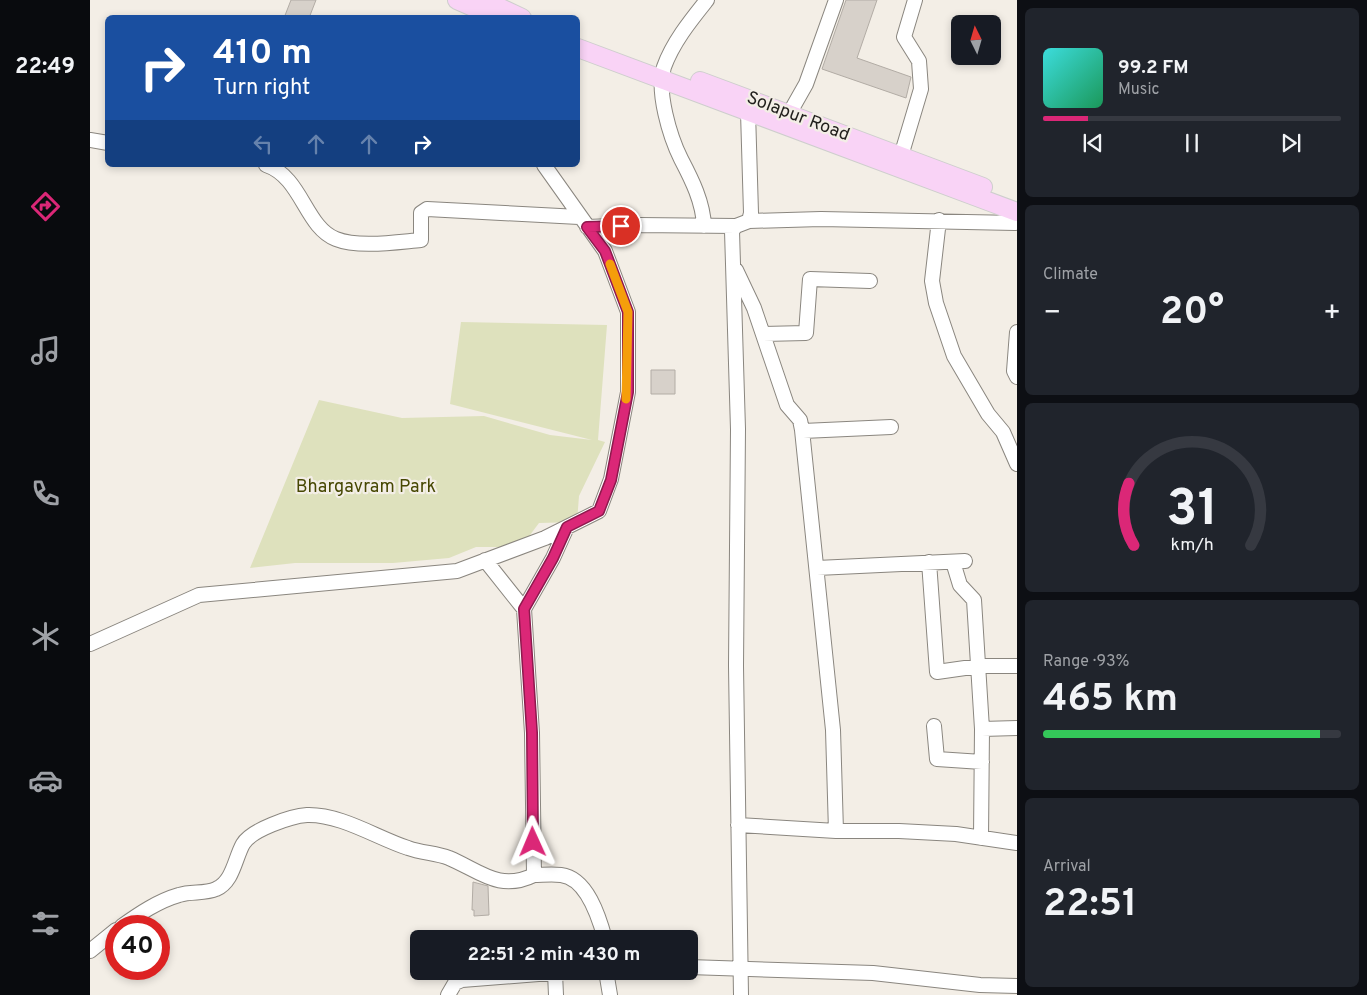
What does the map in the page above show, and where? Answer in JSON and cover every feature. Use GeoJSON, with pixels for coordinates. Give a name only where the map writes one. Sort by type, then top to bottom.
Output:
{"type":"FeatureCollection","features":[{"type":"Feature","properties":{"kind":"main road"},"geometry":{"type":"LineString","coordinates":[[457,0],[513,12]]}},
{"type":"Feature","properties":{"kind":"main road"},"geometry":{"type":"LineString","coordinates":[[483,0],[513,12]]}},
{"type":"Feature","properties":{"kind":"main road","name":"Solapur Road"},"geometry":{"type":"LineString","coordinates":[[580,38],[663,73],[899,162],[1017,200]]}},
{"type":"Feature","properties":{"kind":"main road"},"geometry":{"type":"LineString","coordinates":[[580,49],[663,73],[748,112],[787,120]]}},
{"type":"Feature","properties":{"kind":"main road"},"geometry":{"type":"LineString","coordinates":[[899,162],[1016,221]]}},
{"type":"Feature","properties":{"kind":"street"},"geometry":{"type":"LineString","coordinates":[[704,226],[704,210],[671,139],[666,113],[663,73],[685,27],[707,0]]}},
{"type":"Feature","properties":{"kind":"street"},"geometry":{"type":"LineString","coordinates":[[787,120],[806,84],[836,0]]}},
{"type":"Feature","properties":{"kind":"street"},"geometry":{"type":"LineString","coordinates":[[899,162],[921,89],[919,61],[904,37],[915,0]]}},
{"type":"Feature","properties":{"kind":"street"},"geometry":{"type":"LineString","coordinates":[[741,995],[736,666],[738,429],[732,231],[742,224],[752,195],[748,112]]}},
{"type":"Feature","properties":{"kind":"street"},"geometry":{"type":"LineString","coordinates":[[90,140],[105,142]]}},
{"type":"Feature","properties":{"kind":"street"},"geometry":{"type":"LineString","coordinates":[[270,167],[282,174],[300,194],[322,228],[335,239],[351,242],[421,240],[421,213],[427,209],[638,225],[704,226],[821,219],[1016,221]]}},
{"type":"Feature","properties":{"kind":"street"},"geometry":{"type":"LineString","coordinates":[[90,644],[199,595],[457,571],[567,527],[599,511],[611,480],[628,392],[628,312],[605,251],[545,167]]}},
{"type":"Feature","properties":{"kind":"street"},"geometry":{"type":"LineString","coordinates":[[939,220],[932,282],[936,303],[954,356],[988,414],[1003,432],[1017,464]]}},
{"type":"Feature","properties":{"kind":"street"},"geometry":{"type":"LineString","coordinates":[[734,265],[754,308],[787,405],[800,420],[833,730],[836,831]]}},
{"type":"Feature","properties":{"kind":"street"},"geometry":{"type":"LineString","coordinates":[[763,334],[806,333],[810,279],[870,281]]}},
{"type":"Feature","properties":{"kind":"street"},"geometry":{"type":"LineString","coordinates":[[1017,332],[1014,371],[1017,377]]}},
{"type":"Feature","properties":{"kind":"street"},"geometry":{"type":"LineString","coordinates":[[802,432],[891,427]]}},
{"type":"Feature","properties":{"kind":"street"},"geometry":{"type":"LineString","coordinates":[[534,875],[532,733],[524,609],[553,558],[567,527]]}},
{"type":"Feature","properties":{"kind":"street"},"geometry":{"type":"LineString","coordinates":[[485,560],[524,609]]}},
{"type":"Feature","properties":{"kind":"street"},"geometry":{"type":"LineString","coordinates":[[929,562],[937,672],[979,666],[1017,666]]}},
{"type":"Feature","properties":{"kind":"street"},"geometry":{"type":"LineString","coordinates":[[817,568],[959,562],[960,586],[974,600],[982,729],[981,838]]}},
{"type":"Feature","properties":{"kind":"street"},"geometry":{"type":"LineString","coordinates":[[934,726],[937,760],[982,762]]}},
{"type":"Feature","properties":{"kind":"street"},"geometry":{"type":"LineString","coordinates":[[982,729],[1017,728]]}},
{"type":"Feature","properties":{"kind":"street"},"geometry":{"type":"LineString","coordinates":[[140,915],[178,895],[217,889],[230,874],[243,843],[250,836],[264,828],[306,815],[341,822],[406,847],[448,858],[501,882],[514,883],[534,875],[563,875],[581,885],[599,919],[602,930]]}},
{"type":"Feature","properties":{"kind":"street"},"geometry":{"type":"LineString","coordinates":[[738,825],[836,831],[899,831],[1017,843]]}},
{"type":"Feature","properties":{"kind":"street"},"geometry":{"type":"LineString","coordinates":[[90,951],[105,939]]}},
{"type":"Feature","properties":{"kind":"street"},"geometry":{"type":"LineString","coordinates":[[698,967],[872,973],[980,985],[1017,986]]}},
{"type":"Feature","properties":{"kind":"street"},"geometry":{"type":"LineString","coordinates":[[448,995],[455,983],[462,980]]}},
{"type":"Feature","properties":{"kind":"street"},"geometry":{"type":"LineString","coordinates":[[555,980],[556,995]]}},
{"type":"Feature","properties":{"kind":"street"},"geometry":{"type":"LineString","coordinates":[[608,980],[610,995]]}},
{"type":"Feature","properties":{"kind":"green space","name":"Bhargavram Park"},"geometry":{"type":"Polygon","coordinates":[[[461,322],[607,325],[598,440],[605,442],[579,496],[577,522],[539,523],[521,547],[476,547],[449,558],[393,563],[295,563],[250,568],[319,400],[402,418],[484,416],[550,435],[592,440],[450,404],[461,322]]]}},
{"type":"Feature","properties":{"kind":"building"},"geometry":{"type":"Polygon","coordinates":[[[291,0],[316,0],[310,15],[285,15],[291,0]]]}},
{"type":"Feature","properties":{"kind":"building"},"geometry":{"type":"Polygon","coordinates":[[[846,0],[877,0],[857,58],[911,77],[906,98],[822,69],[846,0]]]}},
{"type":"Feature","properties":{"kind":"building"},"geometry":{"type":"Polygon","coordinates":[[[651,370],[675,370],[675,394],[651,394],[651,370]]]}},
{"type":"Feature","properties":{"kind":"building"},"geometry":{"type":"Polygon","coordinates":[[[473,882],[488,886],[489,915],[474,916],[474,910],[472,910],[473,882]]]}},
{"type":"Feature","properties":{"kind":"slow traffic"},"geometry":{"type":"LineString","coordinates":[[610,264],[628,312],[628,392],[626,399]]}},
{"type":"Feature","properties":{"kind":"route"},"geometry":{"type":"LineString","coordinates":[[533,842],[532,733],[524,609],[553,558],[567,527],[599,511],[611,480],[628,392],[628,312],[605,251],[587,227],[621,226]]}}]}
